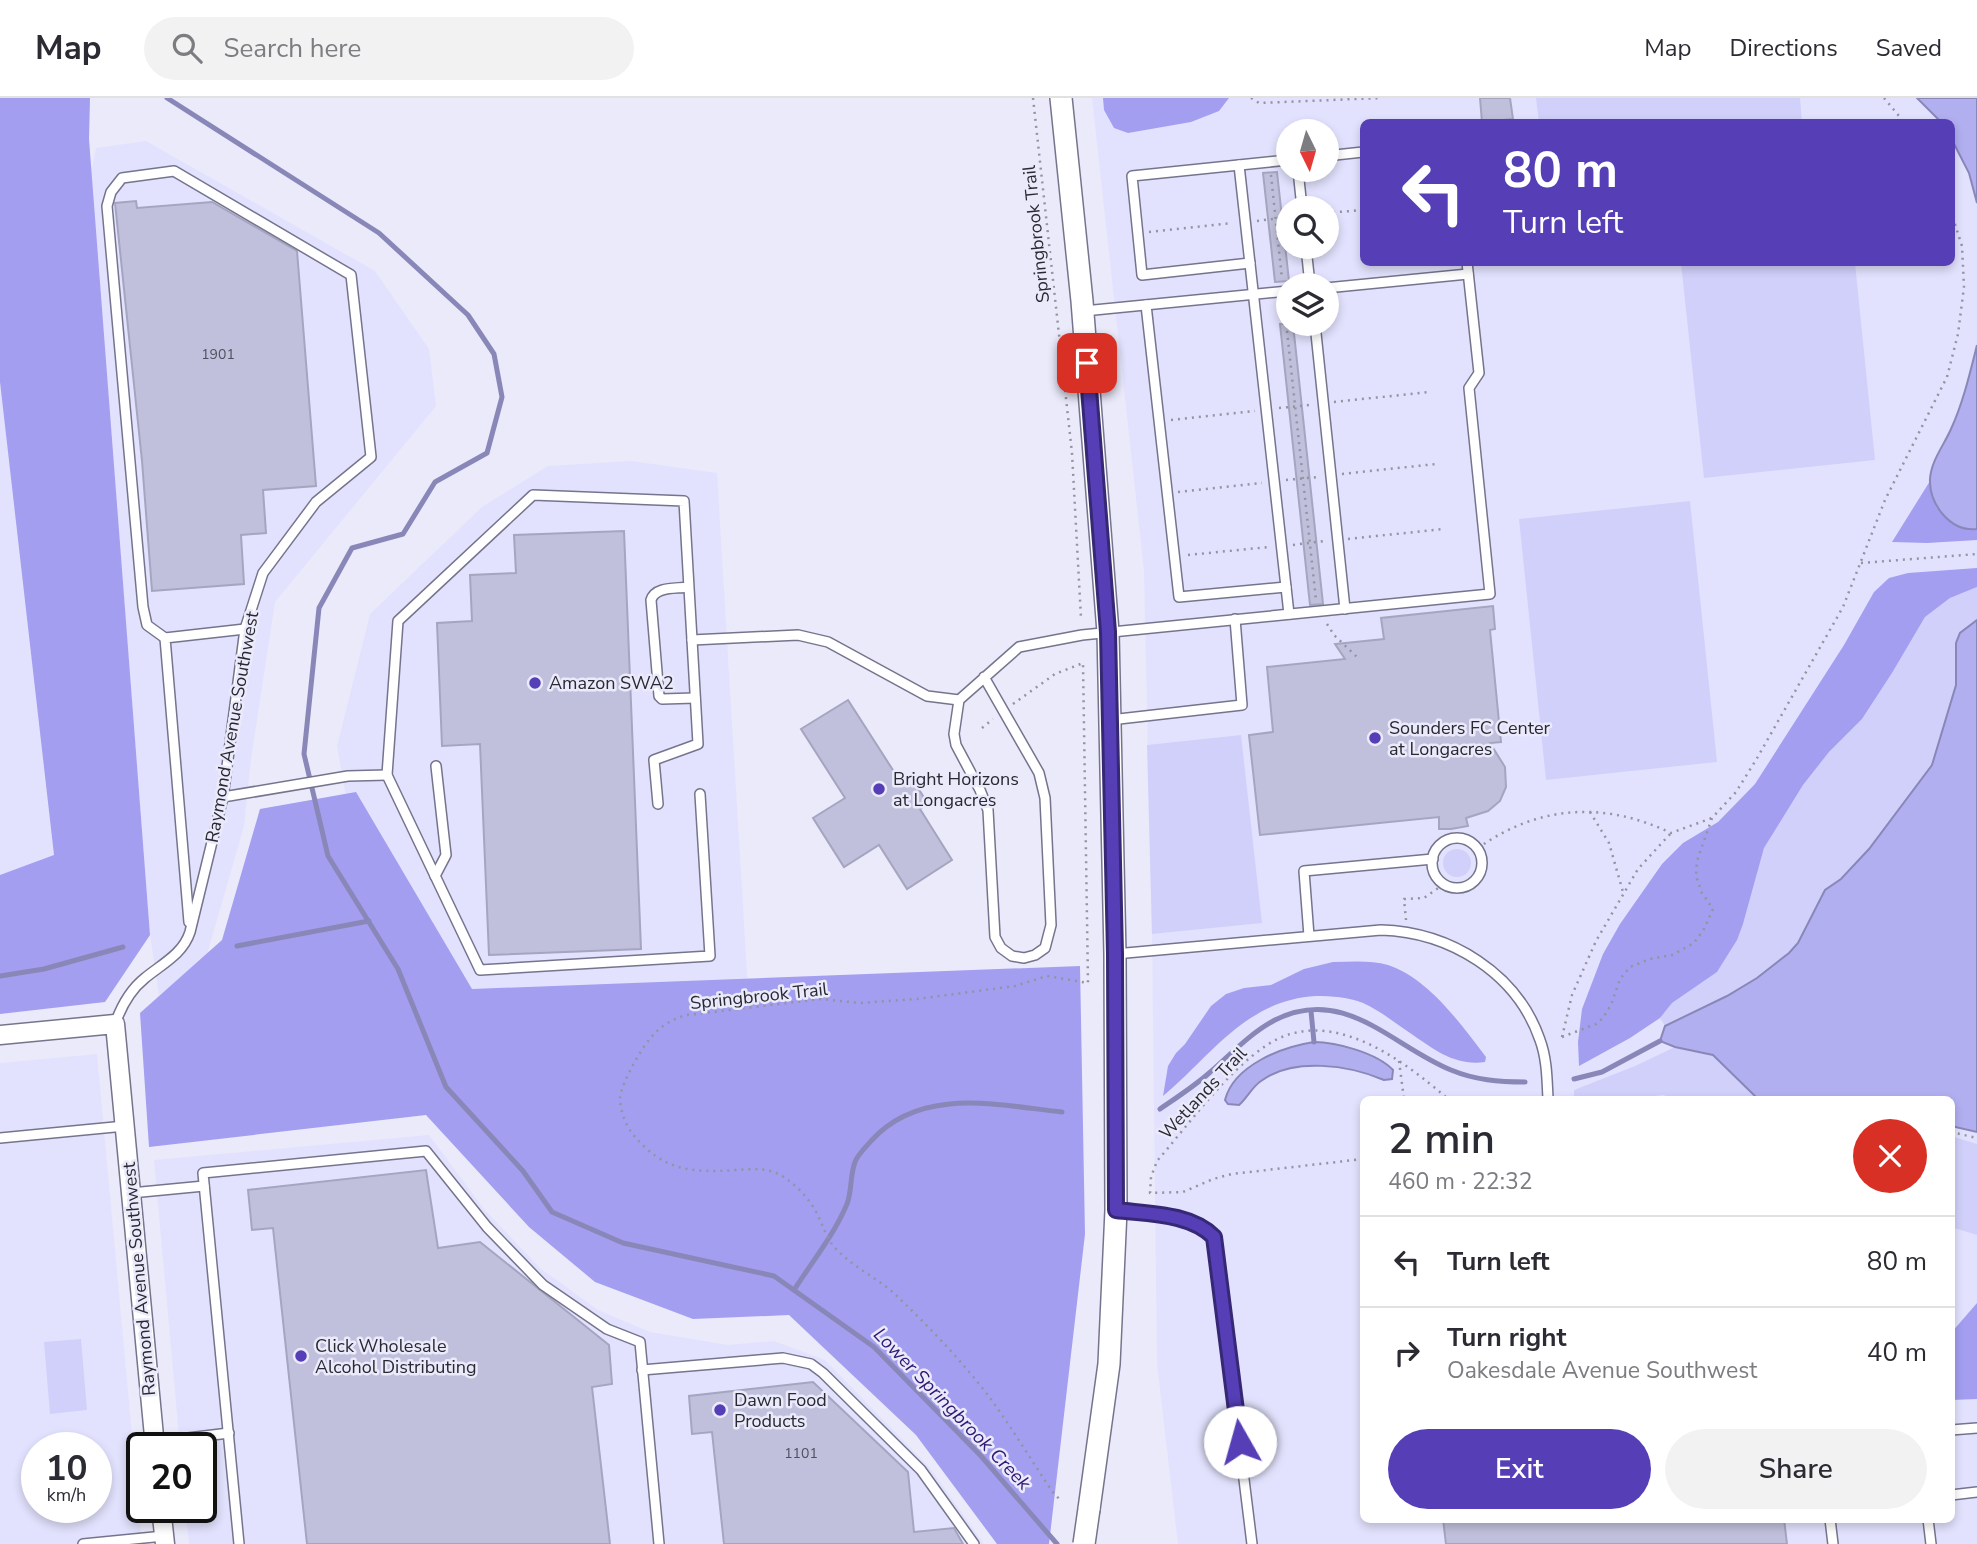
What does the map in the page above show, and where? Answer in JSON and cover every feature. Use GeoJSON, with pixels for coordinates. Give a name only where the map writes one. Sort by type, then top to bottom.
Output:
{"type":"FeatureCollection","features":[{"type":"Feature","properties":{"kind":"street"},"geometry":{"type":"LineString","coordinates":[[1061,98],[1083,311],[1108,632],[1115,954],[1116,1210],[1109,1364],[1084,1544]]}},
{"type":"Feature","properties":{"kind":"street"},"geometry":{"type":"LineString","coordinates":[[0,1035],[115,1024]]}},
{"type":"Feature","properties":{"kind":"street","name":"Raymond Avenue Southwest"},"geometry":{"type":"LineString","coordinates":[[115,1024],[154,1432]]}},
{"type":"Feature","properties":{"kind":"lane"},"geometry":{"type":"LineString","coordinates":[[1339,155],[1360,152]]}},
{"type":"Feature","properties":{"kind":"lane"},"geometry":{"type":"LineString","coordinates":[[1250,263],[1142,275],[1132,176],[1276,161]]}},
{"type":"Feature","properties":{"kind":"lane"},"geometry":{"type":"LineString","coordinates":[[1239,165],[1289,614]]}},
{"type":"Feature","properties":{"kind":"lane","name":"Raymond Avenue Southwest"},"geometry":{"type":"LineString","coordinates":[[115,1024],[121,1007],[143,980],[176,955],[187,942],[223,797],[246,629],[263,573],[316,502],[371,457],[351,275],[174,171],[122,178],[111,192],[107,206],[143,607],[147,625],[165,638]]}},
{"type":"Feature","properties":{"kind":"lane"},"geometry":{"type":"LineString","coordinates":[[984,677],[1039,773],[1045,798],[1051,925],[1045,948],[1024,958],[1012,956],[1001,948],[995,937],[988,810],[981,790],[956,745],[954,734],[959,700],[984,677],[1019,646],[1108,632],[1490,594],[1469,388],[1479,373],[1467,266]]}},
{"type":"Feature","properties":{"kind":"lane"},"geometry":{"type":"LineString","coordinates":[[1339,287],[1468,274]]}},
{"type":"Feature","properties":{"kind":"lane"},"geometry":{"type":"LineString","coordinates":[[1083,311],[1276,292]]}},
{"type":"Feature","properties":{"kind":"lane"},"geometry":{"type":"LineString","coordinates":[[1146,305],[1179,597],[1286,587]]}},
{"type":"Feature","properties":{"kind":"lane"},"geometry":{"type":"LineString","coordinates":[[1316,336],[1345,609]]}},
{"type":"Feature","properties":{"kind":"lane"},"geometry":{"type":"LineString","coordinates":[[658,804],[654,760],[698,744],[684,501],[533,495],[398,621],[387,775],[480,970],[710,956],[700,794]]}},
{"type":"Feature","properties":{"kind":"lane"},"geometry":{"type":"LineString","coordinates":[[688,587],[657,591],[651,600],[659,696],[662,699],[695,698]]}},
{"type":"Feature","properties":{"kind":"lane"},"geometry":{"type":"LineString","coordinates":[[1110,720],[1242,705],[1234,619]]}},
{"type":"Feature","properties":{"kind":"lane"},"geometry":{"type":"LineString","coordinates":[[190,932],[165,638],[246,629]]}},
{"type":"Feature","properties":{"kind":"lane"},"geometry":{"type":"LineString","coordinates":[[692,640],[798,635],[828,642],[927,696],[959,700]]}},
{"type":"Feature","properties":{"kind":"lane"},"geometry":{"type":"LineString","coordinates":[[435,876],[446,855],[436,766]]}},
{"type":"Feature","properties":{"kind":"lane"},"geometry":{"type":"LineString","coordinates":[[223,797],[348,776],[387,775]]}},
{"type":"Feature","properties":{"kind":"lane"},"geometry":{"type":"LineString","coordinates":[[1461,838],[1471,841],[1478,848],[1482,857],[1479,876],[1463,887],[1444,884],[1437,877],[1433,869],[1433,859],[1443,842],[1461,838]]}},
{"type":"Feature","properties":{"kind":"lane"},"geometry":{"type":"LineString","coordinates":[[1309,936],[1304,871],[1433,859]]}},
{"type":"Feature","properties":{"kind":"lane"},"geometry":{"type":"LineString","coordinates":[[1115,954],[1381,930],[1440,940],[1473,957],[1503,981],[1533,1024],[1544,1055],[1548,1096]]}},
{"type":"Feature","properties":{"kind":"lane"},"geometry":{"type":"LineString","coordinates":[[0,1138],[125,1126]]}},
{"type":"Feature","properties":{"kind":"lane"},"geometry":{"type":"LineString","coordinates":[[239,1544],[203,1173],[426,1151],[487,1227],[544,1285],[607,1329],[640,1342],[659,1544]]}},
{"type":"Feature","properties":{"kind":"lane"},"geometry":{"type":"LineString","coordinates":[[131,1193],[204,1186]]}},
{"type":"Feature","properties":{"kind":"lane"},"geometry":{"type":"LineString","coordinates":[[1116,1210],[1190,1223],[1203,1227],[1214,1237],[1252,1544]]}},
{"type":"Feature","properties":{"kind":"lane"},"geometry":{"type":"LineString","coordinates":[[642,1370],[783,1357],[811,1364],[921,1471],[974,1544]]}},
{"type":"Feature","properties":{"kind":"lane"},"geometry":{"type":"LineString","coordinates":[[1955,1430],[1977,1427]]}},
{"type":"Feature","properties":{"kind":"lane"},"geometry":{"type":"LineString","coordinates":[[217,1435],[229,1433]]}},
{"type":"Feature","properties":{"kind":"lane"},"geometry":{"type":"LineString","coordinates":[[1955,1495],[1977,1492]]}},
{"type":"Feature","properties":{"kind":"lane"},"geometry":{"type":"LineString","coordinates":[[1830,1523],[1833,1544]]}},
{"type":"Feature","properties":{"kind":"lane"},"geometry":{"type":"LineString","coordinates":[[1928,1523],[1931,1544]]}},
{"type":"Feature","properties":{"kind":"lane"},"geometry":{"type":"LineString","coordinates":[[83,1544],[164,1540]]}},
{"type":"Feature","properties":{"kind":"path","name":"Springbrook Trail"},"geometry":{"type":"LineString","coordinates":[[1034,98],[1072,453],[1081,618]]}},
{"type":"Feature","properties":{"kind":"path"},"geometry":{"type":"LineString","coordinates":[[1251,98],[1259,103],[1381,98]]}},
{"type":"Feature","properties":{"kind":"path"},"geometry":{"type":"LineString","coordinates":[[1884,98],[1902,119]]}},
{"type":"Feature","properties":{"kind":"path"},"geometry":{"type":"LineString","coordinates":[[1271,175],[1283,273]]}},
{"type":"Feature","properties":{"kind":"path"},"geometry":{"type":"LineString","coordinates":[[1339,212],[1360,210]]}},
{"type":"Feature","properties":{"kind":"path"},"geometry":{"type":"LineString","coordinates":[[1138,233],[1275,219]]}},
{"type":"Feature","properties":{"kind":"path"},"geometry":{"type":"LineString","coordinates":[[1712,818],[1671,833],[1638,869],[1583,966],[1572,995],[1562,1037],[1596,1024],[1604,1018],[1620,979],[1630,967],[1681,951],[1693,943],[1704,929],[1713,909],[1698,883],[1696,869],[1712,818],[1736,792],[1838,618],[1885,500],[1947,377],[1958,334],[1964,287],[1962,246],[1955,224]]}},
{"type":"Feature","properties":{"kind":"path"},"geometry":{"type":"LineString","coordinates":[[1289,336],[1316,606],[1334,635],[1358,658]]}},
{"type":"Feature","properties":{"kind":"path"},"geometry":{"type":"LineString","coordinates":[[1159,421],[1429,392]]}},
{"type":"Feature","properties":{"kind":"path"},"geometry":{"type":"LineString","coordinates":[[1167,493],[1436,464]]}},
{"type":"Feature","properties":{"kind":"path"},"geometry":{"type":"LineString","coordinates":[[1175,557],[1443,529]]}},
{"type":"Feature","properties":{"kind":"path"},"geometry":{"type":"LineString","coordinates":[[1861,563],[1977,554]]}},
{"type":"Feature","properties":{"kind":"path","name":"Springbrook Trail"},"geometry":{"type":"LineString","coordinates":[[1003,711],[1055,674],[1083,663],[1088,983],[1047,976],[1015,986],[917,999],[860,1003],[821,999],[687,1015],[674,1019],[655,1033],[638,1059],[620,1097],[631,1132],[670,1164],[688,1171],[757,1168],[771,1170],[796,1186],[816,1211],[823,1230],[834,1247],[895,1294],[970,1374],[991,1399],[1061,1501]]}},
{"type":"Feature","properties":{"kind":"path"},"geometry":{"type":"LineString","coordinates":[[982,728],[1003,711]]}},
{"type":"Feature","properties":{"kind":"path"},"geometry":{"type":"LineString","coordinates":[[1478,848],[1500,833],[1525,822],[1560,813],[1590,812],[1635,818],[1671,833]]}},
{"type":"Feature","properties":{"kind":"path"},"geometry":{"type":"LineString","coordinates":[[1590,812],[1609,843],[1623,892]]}},
{"type":"Feature","properties":{"kind":"path"},"geometry":{"type":"LineString","coordinates":[[1406,923],[1404,899],[1424,898],[1444,884]]}},
{"type":"Feature","properties":{"kind":"path","name":"Wetlands Trail"},"geometry":{"type":"LineString","coordinates":[[1360,1159],[1232,1174],[1183,1192],[1150,1193],[1151,1177],[1157,1161],[1230,1077],[1270,1043],[1306,1030],[1340,1033],[1373,1046],[1399,1061],[1444,1096]]}},
{"type":"Feature","properties":{"kind":"path"},"geometry":{"type":"LineString","coordinates":[[1399,1061],[1404,1096]]}},
{"type":"Feature","properties":{"kind":"path"},"geometry":{"type":"LineString","coordinates":[[1955,1133],[1977,1138]]}},
{"type":"Feature","properties":{"kind":"shaded area"},"geometry":{"type":"Polygon","coordinates":[[[0,98],[90,98],[89,139],[150,935],[105,1002],[0,1014],[0,875],[54,855],[0,382],[0,98]]]}},
{"type":"Feature","properties":{"kind":"shaded area"},"geometry":{"type":"Polygon","coordinates":[[[1092,98],[1977,98],[1977,1544],[1178,1544],[1157,1364],[1144,571],[1092,98]]]}},
{"type":"Feature","properties":{"kind":"shaded area"},"geometry":{"type":"Polygon","coordinates":[[[1103,98],[1229,98],[1219,111],[1191,122],[1128,133],[1114,128],[1104,110],[1103,98]]]}},
{"type":"Feature","properties":{"kind":"shaded area"},"geometry":{"type":"Polygon","coordinates":[[[1536,98],[1800,98],[1802,119],[1539,119],[1536,98]]]}},
{"type":"Feature","properties":{"kind":"shaded area"},"geometry":{"type":"Polygon","coordinates":[[[1917,98],[1977,98],[1977,203],[1969,173],[1955,146],[1955,119],[1938,119],[1917,98]]]}},
{"type":"Feature","properties":{"kind":"shaded area"},"geometry":{"type":"Polygon","coordinates":[[[146,141],[375,271],[429,349],[436,406],[275,602],[251,759],[244,826],[204,965],[159,995],[150,935],[91,173],[96,148],[146,141]]]}},
{"type":"Feature","properties":{"kind":"shaded area"},"geometry":{"type":"Polygon","coordinates":[[[1681,266],[1855,266],[1875,460],[1704,478],[1681,266]]]}},
{"type":"Feature","properties":{"kind":"shaded area"},"geometry":{"type":"Polygon","coordinates":[[[1977,345],[1977,529],[1967,529],[1950,521],[1937,507],[1930,479],[1935,459],[1959,409],[1977,345]]]}},
{"type":"Feature","properties":{"kind":"shaded area"},"geometry":{"type":"Polygon","coordinates":[[[0,382],[54,856],[0,875],[0,382]]]}},
{"type":"Feature","properties":{"kind":"shaded area"},"geometry":{"type":"Polygon","coordinates":[[[631,461],[717,473],[748,990],[465,1009],[349,815],[337,746],[370,614],[482,507],[548,466],[631,461]]]}},
{"type":"Feature","properties":{"kind":"shaded area"},"geometry":{"type":"Polygon","coordinates":[[[1930,481],[1937,508],[1971,529],[1977,529],[1977,540],[1892,542],[1930,481]]]}},
{"type":"Feature","properties":{"kind":"shaded area"},"geometry":{"type":"Polygon","coordinates":[[[1690,501],[1717,762],[1546,780],[1519,519],[1690,501]]]}},
{"type":"Feature","properties":{"kind":"shaded area"},"geometry":{"type":"Polygon","coordinates":[[[1977,568],[1977,587],[1950,598],[1925,617],[1862,719],[1829,752],[1803,785],[1764,848],[1737,940],[1717,972],[1672,1003],[1660,1018],[1579,1066],[1578,1042],[1582,1009],[1603,954],[1620,924],[1662,864],[1683,843],[1718,822],[1755,784],[1844,645],[1874,592],[1889,578],[1908,573],[1977,568]]]}},
{"type":"Feature","properties":{"kind":"shaded area"},"geometry":{"type":"Polygon","coordinates":[[[1977,587],[1977,620],[1960,633],[1956,643],[1956,685],[1932,765],[1869,849],[1841,879],[1825,890],[1798,943],[1789,953],[1757,978],[1727,996],[1665,1026],[1660,1018],[1672,1003],[1717,972],[1743,924],[1764,848],[1803,785],[1829,752],[1862,719],[1925,617],[1950,598],[1977,587]]]}},
{"type":"Feature","properties":{"kind":"shaded area"},"geometry":{"type":"Polygon","coordinates":[[[1977,620],[1977,1132],[1955,1127],[1955,1096],[1755,1096],[1713,1055],[1660,1041],[1665,1026],[1727,996],[1757,978],[1789,953],[1798,943],[1825,890],[1841,879],[1869,849],[1932,765],[1956,685],[1956,643],[1960,633],[1977,620]]]}},
{"type":"Feature","properties":{"kind":"shaded area"},"geometry":{"type":"Polygon","coordinates":[[[1241,735],[1262,923],[1152,934],[1147,745],[1241,735]]]}},
{"type":"Feature","properties":{"kind":"shaded area"},"geometry":{"type":"Polygon","coordinates":[[[356,792],[472,989],[1080,966],[1085,1234],[1049,1544],[997,1544],[916,1435],[789,1315],[693,1319],[595,1282],[529,1227],[426,1115],[149,1147],[140,1013],[222,940],[260,809],[356,792]]]}},
{"type":"Feature","properties":{"kind":"shaded area"},"geometry":{"type":"Polygon","coordinates":[[[1457,849],[1467,853],[1471,863],[1467,873],[1457,877],[1447,873],[1443,863],[1447,853],[1457,849]]]}},
{"type":"Feature","properties":{"kind":"shaded area"},"geometry":{"type":"Polygon","coordinates":[[[1333,962],[1381,963],[1403,971],[1417,980],[1455,1017],[1486,1057],[1485,1062],[1465,1062],[1447,1056],[1363,1003],[1346,998],[1316,996],[1291,1000],[1250,1019],[1214,1047],[1163,1096],[1168,1066],[1176,1053],[1211,1006],[1226,994],[1244,988],[1271,985],[1304,969],[1333,962]]]}},
{"type":"Feature","properties":{"kind":"shaded area"},"geometry":{"type":"Polygon","coordinates":[[[1314,1042],[1344,1046],[1377,1058],[1393,1070],[1392,1079],[1384,1080],[1338,1067],[1305,1066],[1274,1073],[1255,1086],[1239,1105],[1228,1104],[1225,1100],[1238,1077],[1261,1060],[1288,1048],[1314,1042]]]}},
{"type":"Feature","properties":{"kind":"shaded area"},"geometry":{"type":"Polygon","coordinates":[[[1675,1047],[1713,1055],[1755,1096],[1574,1096],[1574,1090],[1675,1047]]]}},
{"type":"Feature","properties":{"kind":"shaded area"},"geometry":{"type":"Polygon","coordinates":[[[97,1054],[132,1432],[126,1432],[126,1523],[140,1523],[142,1544],[0,1544],[0,1063],[97,1054]]]}},
{"type":"Feature","properties":{"kind":"shaded area"},"geometry":{"type":"Polygon","coordinates":[[[429,1135],[484,1209],[540,1268],[598,1310],[650,1332],[728,1345],[774,1341],[825,1360],[930,1468],[984,1544],[189,1544],[187,1523],[217,1523],[217,1432],[179,1432],[154,1160],[429,1135]]]}},
{"type":"Feature","properties":{"kind":"shaded area"},"geometry":{"type":"Polygon","coordinates":[[[1955,1137],[1977,1144],[1977,1235],[1955,1228],[1955,1137]]]}},
{"type":"Feature","properties":{"kind":"shaded area"},"geometry":{"type":"Polygon","coordinates":[[[1977,1303],[1977,1399],[1955,1400],[1955,1328],[1977,1303]]]}},
{"type":"Feature","properties":{"kind":"shaded area"},"geometry":{"type":"Polygon","coordinates":[[[81,1339],[87,1410],[50,1414],[44,1342],[81,1339]]]}},
{"type":"Feature","properties":{"kind":"building"},"geometry":{"type":"Polygon","coordinates":[[[1480,98],[1510,98],[1513,119],[1482,119],[1480,98]]]}},
{"type":"Feature","properties":{"kind":"building"},"geometry":{"type":"Polygon","coordinates":[[[1276,172],[1278,182],[1276,259],[1287,259],[1288,273],[1276,273],[1276,282],[1275,282],[1263,173],[1276,172]]]}},
{"type":"Feature","properties":{"kind":"building"},"geometry":{"type":"Polygon","coordinates":[[[136,201],[137,208],[212,202],[297,251],[316,486],[263,490],[266,533],[241,535],[244,584],[152,591],[142,461],[115,203],[136,201]]]}},
{"type":"Feature","properties":{"kind":"building"},"geometry":{"type":"Polygon","coordinates":[[[1281,336],[1294,336],[1323,604],[1310,605],[1281,336]]]}},
{"type":"Feature","properties":{"kind":"building","name":"Amazon SWA2"},"geometry":{"type":"Polygon","coordinates":[[[624,531],[641,949],[489,955],[480,744],[442,746],[437,623],[472,621],[470,575],[516,573],[514,535],[624,531]]]}},
{"type":"Feature","properties":{"kind":"building","name":"Sounders FC Center at Longacres"},"geometry":{"type":"Polygon","coordinates":[[[1493,606],[1495,629],[1490,630],[1501,742],[1490,743],[1505,767],[1506,787],[1500,801],[1488,811],[1466,818],[1468,826],[1451,829],[1439,829],[1439,817],[1260,835],[1249,735],[1273,732],[1267,667],[1345,659],[1335,644],[1384,639],[1381,618],[1493,606]]]}},
{"type":"Feature","properties":{"kind":"building","name":"Bright Horizons at Longacres"},"geometry":{"type":"Polygon","coordinates":[[[848,700],[900,781],[910,775],[928,804],[920,809],[952,860],[907,889],[879,845],[844,867],[813,818],[845,798],[801,729],[848,700]]]}},
{"type":"Feature","properties":{"kind":"building"},"geometry":{"type":"Polygon","coordinates":[[[426,1170],[438,1248],[480,1242],[609,1345],[612,1384],[592,1387],[610,1544],[307,1544],[273,1228],[252,1230],[248,1190],[426,1170]]]}},
{"type":"Feature","properties":{"kind":"building"},"geometry":{"type":"Polygon","coordinates":[[[813,1382],[908,1472],[914,1532],[954,1528],[963,1544],[724,1544],[712,1432],[692,1434],[689,1396],[813,1382]]]}},
{"type":"Feature","properties":{"kind":"building"},"geometry":{"type":"Polygon","coordinates":[[[1443,1523],[1784,1523],[1787,1544],[1446,1544],[1443,1523]]]}},
{"type":"Feature","properties":{"kind":"waterway","name":"Lower Springbrook Creek"},"geometry":{"type":"LineString","coordinates":[[167,98],[379,233],[468,315],[494,354],[502,397],[487,453],[435,482],[403,534],[352,548],[319,608],[304,754],[328,856],[398,969],[446,1087],[523,1171],[552,1212],[623,1243],[774,1276],[874,1347],[981,1456],[1057,1544]]}},
{"type":"Feature","properties":{"kind":"waterway"},"geometry":{"type":"LineString","coordinates":[[237,946],[369,921]]}},
{"type":"Feature","properties":{"kind":"waterway"},"geometry":{"type":"LineString","coordinates":[[0,976],[44,969],[123,947]]}},
{"type":"Feature","properties":{"kind":"waterway"},"geometry":{"type":"LineString","coordinates":[[1160,1109],[1202,1079],[1257,1031],[1275,1020],[1300,1011],[1324,1010],[1346,1014],[1388,1034],[1429,1060],[1469,1076],[1525,1082]]}},
{"type":"Feature","properties":{"kind":"waterway"},"geometry":{"type":"LineString","coordinates":[[1311,1011],[1314,1042]]}},
{"type":"Feature","properties":{"kind":"waterway"},"geometry":{"type":"LineString","coordinates":[[1574,1079],[1602,1072],[1660,1041]]}},
{"type":"Feature","properties":{"kind":"waterway"},"geometry":{"type":"LineString","coordinates":[[794,1290],[842,1215],[849,1199],[856,1159],[871,1141],[891,1124],[912,1112],[960,1103],[1062,1112]]}},
{"type":"Feature","properties":{"kind":"place","name":"Amazon SWA2"},"geometry":{"type":"Point","coordinates":[535,683]}},
{"type":"Feature","properties":{"kind":"place","name":"Sounders FC Center at Longacres"},"geometry":{"type":"Point","coordinates":[1375,738]}},
{"type":"Feature","properties":{"kind":"place","name":"Bright Horizons at Longacres"},"geometry":{"type":"Point","coordinates":[879,789]}},
{"type":"Feature","properties":{"kind":"place","name":"Click Wholesale Alcohol Distributing"},"geometry":{"type":"Point","coordinates":[301,1356]}},
{"type":"Feature","properties":{"kind":"place","name":"Dawn Food Products"},"geometry":{"type":"Point","coordinates":[720,1410]}},
{"type":"Feature","properties":{"kind":"route"},"geometry":{"type":"LineString","coordinates":[[1087,363],[1108,632],[1115,954],[1116,1210],[1174,1218],[1203,1227],[1214,1237],[1240,1442]]}}]}
